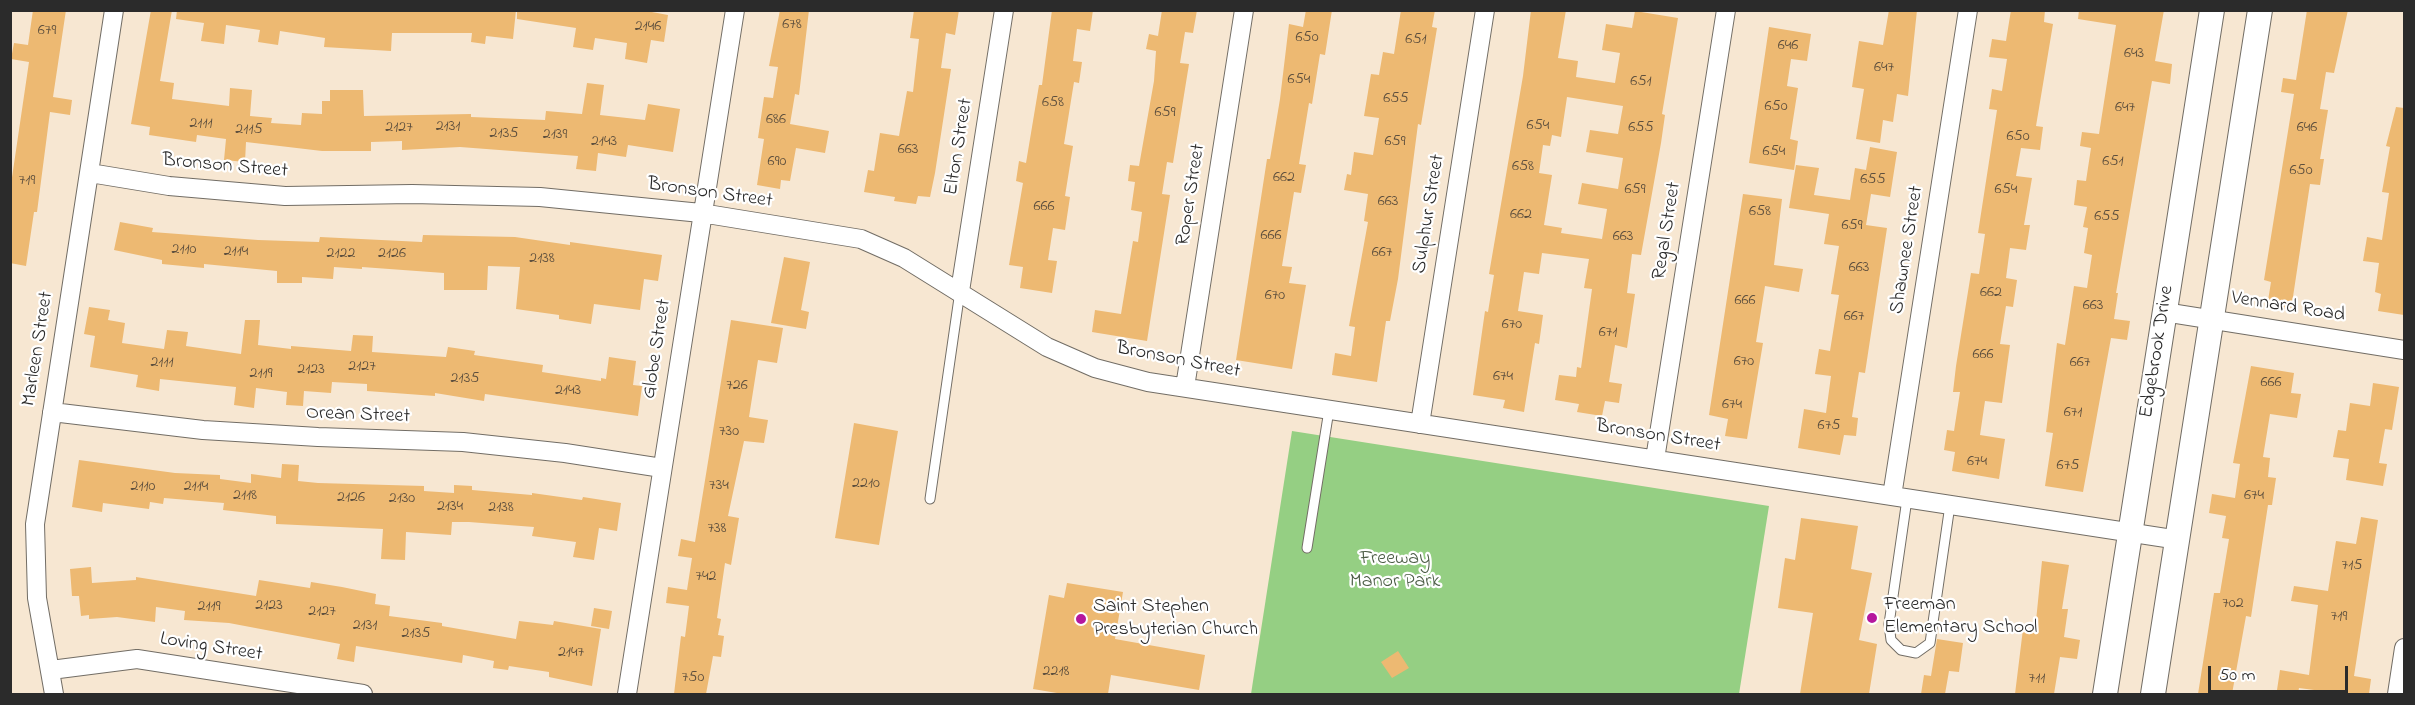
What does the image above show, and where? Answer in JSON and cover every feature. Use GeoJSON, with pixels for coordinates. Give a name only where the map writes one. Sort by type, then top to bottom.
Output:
{"type":"FeatureCollection","features":[{"type":"Feature","properties":{"kind":"main road","name":"Edgebrook Drive"},"geometry":{"type":"LineString","coordinates":[[2105,694],[2212,10]]}},
{"type":"Feature","properties":{"kind":"main road"},"geometry":{"type":"LineString","coordinates":[[2153,694],[2260,10]]}},
{"type":"Feature","properties":{"kind":"street","name":"Marleen Street"},"geometry":{"type":"LineString","coordinates":[[54,694],[37,598],[35,524],[114,10]]}},
{"type":"Feature","properties":{"kind":"street","name":"Globe Street"},"geometry":{"type":"LineString","coordinates":[[627,694],[701,213],[735,10]]}},
{"type":"Feature","properties":{"kind":"street","name":"Elton Street"},"geometry":{"type":"LineString","coordinates":[[960,291],[1004,10]]}},
{"type":"Feature","properties":{"kind":"street","name":"Roper Street"},"geometry":{"type":"LineString","coordinates":[[1185,387],[1244,10]]}},
{"type":"Feature","properties":{"kind":"street","name":"Sulphur Street"},"geometry":{"type":"LineString","coordinates":[[1420,424],[1485,10]]}},
{"type":"Feature","properties":{"kind":"street","name":"Regal Street"},"geometry":{"type":"LineString","coordinates":[[1655,459],[1726,10]]}},
{"type":"Feature","properties":{"kind":"street","name":"Shawnee Street"},"geometry":{"type":"LineString","coordinates":[[1900,498],[1968,10]]}},
{"type":"Feature","properties":{"kind":"street","name":"Bronson Street"},"geometry":{"type":"LineString","coordinates":[[90,173],[169,186],[285,196],[412,194],[540,197],[701,213],[861,239],[904,258],[1047,347],[1095,368],[1148,382],[2178,540]]}},
{"type":"Feature","properties":{"kind":"street","name":"Vennard Road"},"geometry":{"type":"LineString","coordinates":[[2164,312],[2404,350]]}},
{"type":"Feature","properties":{"kind":"street","name":"Orean Street"},"geometry":{"type":"LineString","coordinates":[[52,412],[203,430],[463,442],[565,453],[662,468]]}},
{"type":"Feature","properties":{"kind":"street"},"geometry":{"type":"LineString","coordinates":[[2397,694],[2404,648]]}},
{"type":"Feature","properties":{"kind":"street","name":"Loving Street"},"geometry":{"type":"LineString","coordinates":[[51,670],[137,659],[363,694]]}},
{"type":"Feature","properties":{"kind":"lane"},"geometry":{"type":"LineString","coordinates":[[930,499],[960,291]]}},
{"type":"Feature","properties":{"kind":"lane"},"geometry":{"type":"LineString","coordinates":[[1307,548],[1329,410]]}},
{"type":"Feature","properties":{"kind":"lane"},"geometry":{"type":"LineString","coordinates":[[1900,498],[1889,624],[1891,640],[1901,650],[1916,652],[1930,643],[1950,505]]}},
{"type":"Feature","properties":{"kind":"green space","name":"Freeway Manor Park"},"geometry":{"type":"Polygon","coordinates":[[[1292,431],[1769,506],[1739,694],[1251,694],[1292,431]]]}},
{"type":"Feature","properties":{"kind":"building"},"geometry":{"type":"Polygon","coordinates":[[[33,10],[66,10],[53,97],[72,100],[70,115],[50,112],[37,212],[34,212],[26,266],[10,263],[10,191],[29,62],[11,59],[14,43],[28,45],[33,10]]]}},
{"type":"Feature","properties":{"kind":"building"},"geometry":{"type":"Polygon","coordinates":[[[151,10],[172,10],[160,81],[174,83],[172,99],[229,106],[230,88],[252,90],[250,116],[272,118],[271,123],[301,125],[302,113],[322,114],[322,101],[330,101],[330,90],[363,90],[364,116],[471,114],[471,117],[545,120],[546,111],[582,114],[587,83],[604,85],[600,115],[645,120],[648,104],[680,109],[673,152],[628,145],[626,157],[598,153],[596,171],[576,169],[578,156],[460,147],[402,150],[402,141],[371,142],[371,151],[322,151],[246,142],[245,162],[224,160],[226,139],[197,135],[196,142],[149,135],[150,127],[131,124],[151,10]]]}},
{"type":"Feature","properties":{"kind":"building"},"geometry":{"type":"Polygon","coordinates":[[[177,10],[516,10],[513,39],[486,36],[485,44],[471,42],[472,33],[392,33],[391,51],[324,47],[325,38],[280,31],[278,45],[258,42],[260,30],[226,25],[224,44],[201,41],[204,23],[176,19],[177,10]]]}},
{"type":"Feature","properties":{"kind":"building"},"geometry":{"type":"Polygon","coordinates":[[[517,10],[641,10],[668,15],[664,42],[651,40],[647,63],[625,59],[627,43],[595,38],[593,50],[573,47],[576,28],[517,19],[517,10]]]}},
{"type":"Feature","properties":{"kind":"building"},"geometry":{"type":"Polygon","coordinates":[[[780,10],[809,10],[799,95],[795,94],[790,124],[829,131],[825,153],[796,148],[790,181],[781,180],[780,189],[757,185],[764,139],[758,138],[764,97],[773,98],[778,67],[769,66],[780,10]]]}},
{"type":"Feature","properties":{"kind":"building"},"geometry":{"type":"Polygon","coordinates":[[[914,10],[959,10],[955,35],[946,33],[941,68],[951,69],[930,197],[918,196],[916,204],[894,201],[895,197],[864,192],[868,170],[874,171],[880,133],[899,136],[907,91],[913,92],[919,39],[910,38],[914,10]]]}},
{"type":"Feature","properties":{"kind":"building"},"geometry":{"type":"Polygon","coordinates":[[[1052,10],[1093,10],[1090,31],[1077,29],[1073,61],[1082,62],[1079,83],[1074,82],[1064,144],[1073,146],[1065,196],[1070,197],[1065,230],[1053,228],[1048,260],[1057,261],[1052,293],[1020,288],[1023,267],[1009,265],[1023,183],[1016,181],[1019,161],[1026,163],[1039,85],[1042,85],[1052,10]]]}},
{"type":"Feature","properties":{"kind":"building"},"geometry":{"type":"Polygon","coordinates":[[[1162,10],[1197,10],[1193,33],[1185,32],[1180,63],[1189,64],[1173,163],[1167,162],[1162,194],[1170,195],[1147,341],[1092,332],[1095,310],[1121,314],[1133,241],[1138,242],[1142,212],[1131,210],[1135,182],[1128,181],[1130,165],[1139,166],[1154,81],[1156,51],[1146,49],[1149,34],[1158,36],[1162,10]]]}},
{"type":"Feature","properties":{"kind":"building"},"geometry":{"type":"Polygon","coordinates":[[[1306,10],[1332,10],[1325,55],[1320,54],[1312,104],[1309,103],[1299,164],[1306,165],[1301,193],[1294,192],[1282,266],[1292,267],[1289,283],[1306,285],[1292,369],[1236,360],[1267,159],[1270,159],[1280,99],[1289,24],[1303,27],[1306,10]]]}},
{"type":"Feature","properties":{"kind":"building"},"geometry":{"type":"Polygon","coordinates":[[[1401,10],[1435,10],[1432,27],[1437,28],[1421,125],[1418,124],[1398,279],[1390,321],[1386,321],[1377,382],[1332,375],[1335,353],[1351,356],[1355,327],[1349,326],[1368,222],[1364,221],[1368,194],[1344,190],[1347,174],[1351,175],[1354,152],[1373,155],[1379,118],[1364,116],[1371,74],[1379,75],[1383,52],[1394,54],[1401,10]]]}},
{"type":"Feature","properties":{"kind":"building"},"geometry":{"type":"Polygon","coordinates":[[[1531,10],[1566,10],[1558,58],[1578,61],[1576,77],[1615,83],[1620,53],[1602,50],[1606,24],[1632,28],[1635,11],[1678,18],[1662,114],[1665,115],[1661,143],[1641,255],[1632,254],[1627,293],[1635,294],[1627,348],[1615,345],[1609,382],[1622,384],[1619,403],[1605,401],[1602,416],[1577,412],[1579,404],[1555,400],[1559,375],[1576,377],[1577,367],[1581,368],[1592,289],[1584,288],[1589,259],[1542,253],[1539,274],[1524,272],[1518,311],[1543,315],[1539,344],[1535,343],[1524,412],[1503,408],[1505,400],[1473,395],[1485,311],[1488,312],[1494,275],[1489,274],[1523,76],[1531,10]],[[1567,97],[1561,137],[1552,135],[1550,146],[1543,145],[1539,173],[1552,175],[1544,225],[1562,228],[1561,233],[1602,239],[1607,209],[1578,204],[1582,183],[1618,189],[1623,158],[1586,152],[1590,130],[1618,134],[1623,106],[1567,97]]]}},
{"type":"Feature","properties":{"kind":"building"},"geometry":{"type":"Polygon","coordinates":[[[1889,10],[1917,10],[1908,96],[1897,94],[1893,122],[1883,120],[1880,143],[1856,139],[1864,89],[1852,87],[1859,41],[1883,45],[1889,10]]]}},
{"type":"Feature","properties":{"kind":"building"},"geometry":{"type":"Polygon","coordinates":[[[2011,10],[2045,10],[2044,22],[2053,24],[2036,126],[2043,127],[2040,150],[2021,148],[2016,176],[2032,178],[2024,225],[2030,225],[2026,250],[2010,248],[2006,278],[2017,280],[2013,307],[2006,306],[2000,344],[2010,345],[2002,403],[1985,401],[1980,435],[2005,439],[1999,479],[1952,471],[1955,452],[1944,450],[1947,430],[1954,431],[1960,392],[1953,392],[1971,273],[1979,274],[1985,234],[1978,233],[1997,110],[1989,109],[1992,89],[2002,91],[2007,59],[1989,57],[1992,39],[2006,41],[2011,10]]]}},
{"type":"Feature","properties":{"kind":"building"},"geometry":{"type":"Polygon","coordinates":[[[2079,10],[2164,10],[2155,61],[2172,64],[2170,84],[2152,81],[2116,293],[2118,293],[2114,319],[2130,321],[2127,340],[2111,338],[2083,492],[2045,486],[2053,433],[2046,432],[2057,343],[2065,345],[2074,286],[2087,288],[2092,255],[2084,253],[2088,228],[2083,227],[2087,207],[2074,205],[2077,180],[2086,181],[2091,148],[2080,146],[2082,132],[2099,134],[2116,25],[2078,19],[2079,10]]]}},
{"type":"Feature","properties":{"kind":"building"},"geometry":{"type":"Polygon","coordinates":[[[2307,10],[2348,10],[2334,73],[2326,72],[2320,109],[2328,110],[2320,159],[2324,159],[2320,185],[2310,184],[2291,310],[2267,307],[2271,282],[2264,280],[2294,94],[2281,92],[2283,78],[2296,80],[2307,10]]]}},
{"type":"Feature","properties":{"kind":"building"},"geometry":{"type":"Polygon","coordinates":[[[1769,27],[1811,34],[1807,61],[1791,59],[1787,86],[1798,88],[1790,139],[1798,141],[1794,170],[1749,163],[1769,27]]]}},
{"type":"Feature","properties":{"kind":"building"},"geometry":{"type":"Polygon","coordinates":[[[2396,107],[2404,108],[2404,315],[2378,311],[2381,294],[2375,292],[2379,263],[2363,261],[2367,237],[2382,240],[2389,193],[2382,192],[2390,147],[2386,146],[2396,107]]]}},
{"type":"Feature","properties":{"kind":"building"},"geometry":{"type":"Polygon","coordinates":[[[1870,147],[1897,152],[1890,197],[1871,194],[1866,225],[1887,228],[1865,373],[1859,372],[1852,417],[1858,418],[1856,436],[1844,435],[1840,455],[1798,448],[1804,409],[1826,413],[1831,376],[1815,374],[1819,349],[1830,351],[1839,295],[1831,294],[1839,246],[1824,244],[1829,214],[1789,208],[1796,165],[1819,168],[1814,195],[1850,200],[1855,168],[1866,170],[1870,147]]]}},
{"type":"Feature","properties":{"kind":"building"},"geometry":{"type":"Polygon","coordinates":[[[1743,194],[1782,199],[1774,265],[1803,269],[1799,292],[1765,286],[1756,342],[1763,343],[1747,439],[1725,436],[1728,419],[1709,415],[1743,194]]]}},
{"type":"Feature","properties":{"kind":"building"},"geometry":{"type":"Polygon","coordinates":[[[120,222],[153,228],[152,232],[258,240],[319,242],[320,237],[422,242],[423,235],[515,237],[662,255],[658,281],[644,279],[640,310],[594,304],[591,324],[559,319],[559,315],[516,309],[520,267],[488,266],[487,290],[444,290],[444,273],[362,267],[362,269],[334,267],[333,279],[302,277],[302,283],[277,283],[277,271],[204,264],[204,268],[162,264],[162,260],[114,250],[120,222]]]}},
{"type":"Feature","properties":{"kind":"building"},"geometry":{"type":"Polygon","coordinates":[[[784,257],[810,262],[801,310],[809,312],[806,329],[771,323],[784,257]]]}},
{"type":"Feature","properties":{"kind":"building"},"geometry":{"type":"Polygon","coordinates":[[[89,307],[110,310],[108,320],[125,323],[122,343],[164,349],[167,330],[188,332],[186,346],[241,354],[245,320],[260,320],[258,345],[291,349],[291,346],[351,351],[353,335],[373,336],[372,352],[446,357],[448,347],[475,351],[474,355],[543,365],[542,372],[601,381],[601,378],[606,379],[609,357],[636,361],[633,385],[642,386],[638,416],[485,394],[484,401],[435,393],[435,396],[367,391],[367,384],[332,382],[331,393],[304,391],[303,406],[286,405],[287,392],[256,388],[254,408],[234,405],[236,387],[160,379],[159,391],[136,387],[138,375],[90,367],[95,336],[84,334],[89,307]]]}},
{"type":"Feature","properties":{"kind":"building"},"geometry":{"type":"Polygon","coordinates":[[[731,320],[783,328],[777,363],[758,360],[749,417],[768,420],[764,443],[744,441],[728,516],[739,518],[731,565],[725,563],[717,618],[721,619],[718,635],[724,636],[721,657],[713,656],[706,694],[674,694],[681,636],[685,637],[689,606],[666,603],[668,587],[687,590],[692,558],[678,556],[681,539],[695,542],[731,320]]]}},
{"type":"Feature","properties":{"kind":"building"},"geometry":{"type":"Polygon","coordinates":[[[2251,366],[2294,373],[2291,393],[2301,394],[2297,418],[2270,414],[2263,457],[2270,458],[2268,477],[2276,478],[2272,505],[2268,505],[2251,617],[2246,616],[2232,694],[2198,694],[2214,593],[2220,593],[2229,539],[2222,538],[2226,516],[2209,513],[2212,494],[2235,498],[2240,464],[2233,463],[2251,366]]]}},
{"type":"Feature","properties":{"kind":"building"},"geometry":{"type":"Polygon","coordinates":[[[2373,383],[2399,387],[2392,430],[2385,429],[2379,463],[2387,464],[2383,486],[2346,480],[2349,459],[2333,457],[2338,430],[2346,431],[2350,403],[2370,406],[2373,383]]]}},
{"type":"Feature","properties":{"kind":"building"},"geometry":{"type":"Polygon","coordinates":[[[854,423],[898,431],[879,545],[835,538],[854,423]]]}},
{"type":"Feature","properties":{"kind":"building"},"geometry":{"type":"Polygon","coordinates":[[[79,460],[175,473],[220,475],[220,479],[251,483],[251,474],[281,478],[282,464],[299,465],[298,481],[424,486],[424,491],[454,493],[454,485],[472,486],[472,490],[532,495],[532,493],[582,500],[583,497],[621,503],[617,531],[599,528],[594,560],[573,557],[576,542],[532,536],[534,527],[469,522],[452,522],[451,535],[406,532],[405,560],[381,559],[383,529],[276,524],[276,516],[223,510],[224,503],[164,498],[163,504],[150,502],[149,509],[103,503],[102,512],[72,507],[79,460]]]}},
{"type":"Feature","properties":{"kind":"building"},"geometry":{"type":"Polygon","coordinates":[[[2361,517],[2378,520],[2354,676],[2371,679],[2369,694],[2344,694],[2299,688],[2298,693],[2277,690],[2280,670],[2309,675],[2318,605],[2291,601],[2294,586],[2328,591],[2336,541],[2356,544],[2361,517]]]}},
{"type":"Feature","properties":{"kind":"building"},"geometry":{"type":"Polygon","coordinates":[[[1801,518],[1858,526],[1851,569],[1872,573],[1859,640],[1877,644],[1869,694],[1800,694],[1813,613],[1778,608],[1785,558],[1795,560],[1801,518]]]}},
{"type":"Feature","properties":{"kind":"building"},"geometry":{"type":"Polygon","coordinates":[[[2042,561],[2069,565],[2062,609],[2068,609],[2064,637],[2080,640],[2077,659],[2060,657],[2054,694],[2015,694],[2023,629],[2035,631],[2042,561]]]}},
{"type":"Feature","properties":{"kind":"building"},"geometry":{"type":"Polygon","coordinates":[[[91,567],[92,583],[136,580],[136,577],[256,596],[259,580],[310,588],[311,582],[342,587],[376,594],[375,604],[390,606],[389,616],[442,623],[442,626],[516,639],[519,621],[553,625],[554,621],[601,629],[592,686],[549,677],[549,672],[509,666],[508,670],[493,668],[494,661],[463,655],[462,663],[356,646],[354,662],[337,659],[340,644],[229,623],[184,620],[185,611],[156,607],[155,622],[117,617],[89,619],[89,615],[81,616],[79,596],[72,596],[70,569],[91,567]]]}},
{"type":"Feature","properties":{"kind":"building","name":"Saint Stephen Presbyterian Church"},"geometry":{"type":"Polygon","coordinates":[[[1067,583],[1123,592],[1115,639],[1205,655],[1199,690],[1111,675],[1108,694],[1063,694],[1033,689],[1049,595],[1064,598],[1067,583]]]}},
{"type":"Feature","properties":{"kind":"building"},"geometry":{"type":"Polygon","coordinates":[[[594,608],[612,611],[609,629],[591,626],[594,608]]]}},
{"type":"Feature","properties":{"kind":"building"},"geometry":{"type":"Polygon","coordinates":[[[1937,639],[1963,643],[1959,672],[1949,671],[1945,694],[1921,694],[1924,675],[1931,676],[1937,639]]]}},
{"type":"Feature","properties":{"kind":"building"},"geometry":{"type":"Polygon","coordinates":[[[1398,651],[1409,668],[1392,678],[1381,662],[1398,651]]]}},
{"type":"Feature","properties":{"kind":"place","name":"Freeman Elementary School"},"geometry":{"type":"Point","coordinates":[1872,618]}},
{"type":"Feature","properties":{"kind":"place","name":"Saint Stephen Presbyterian Church"},"geometry":{"type":"Point","coordinates":[1081,619]}}]}
